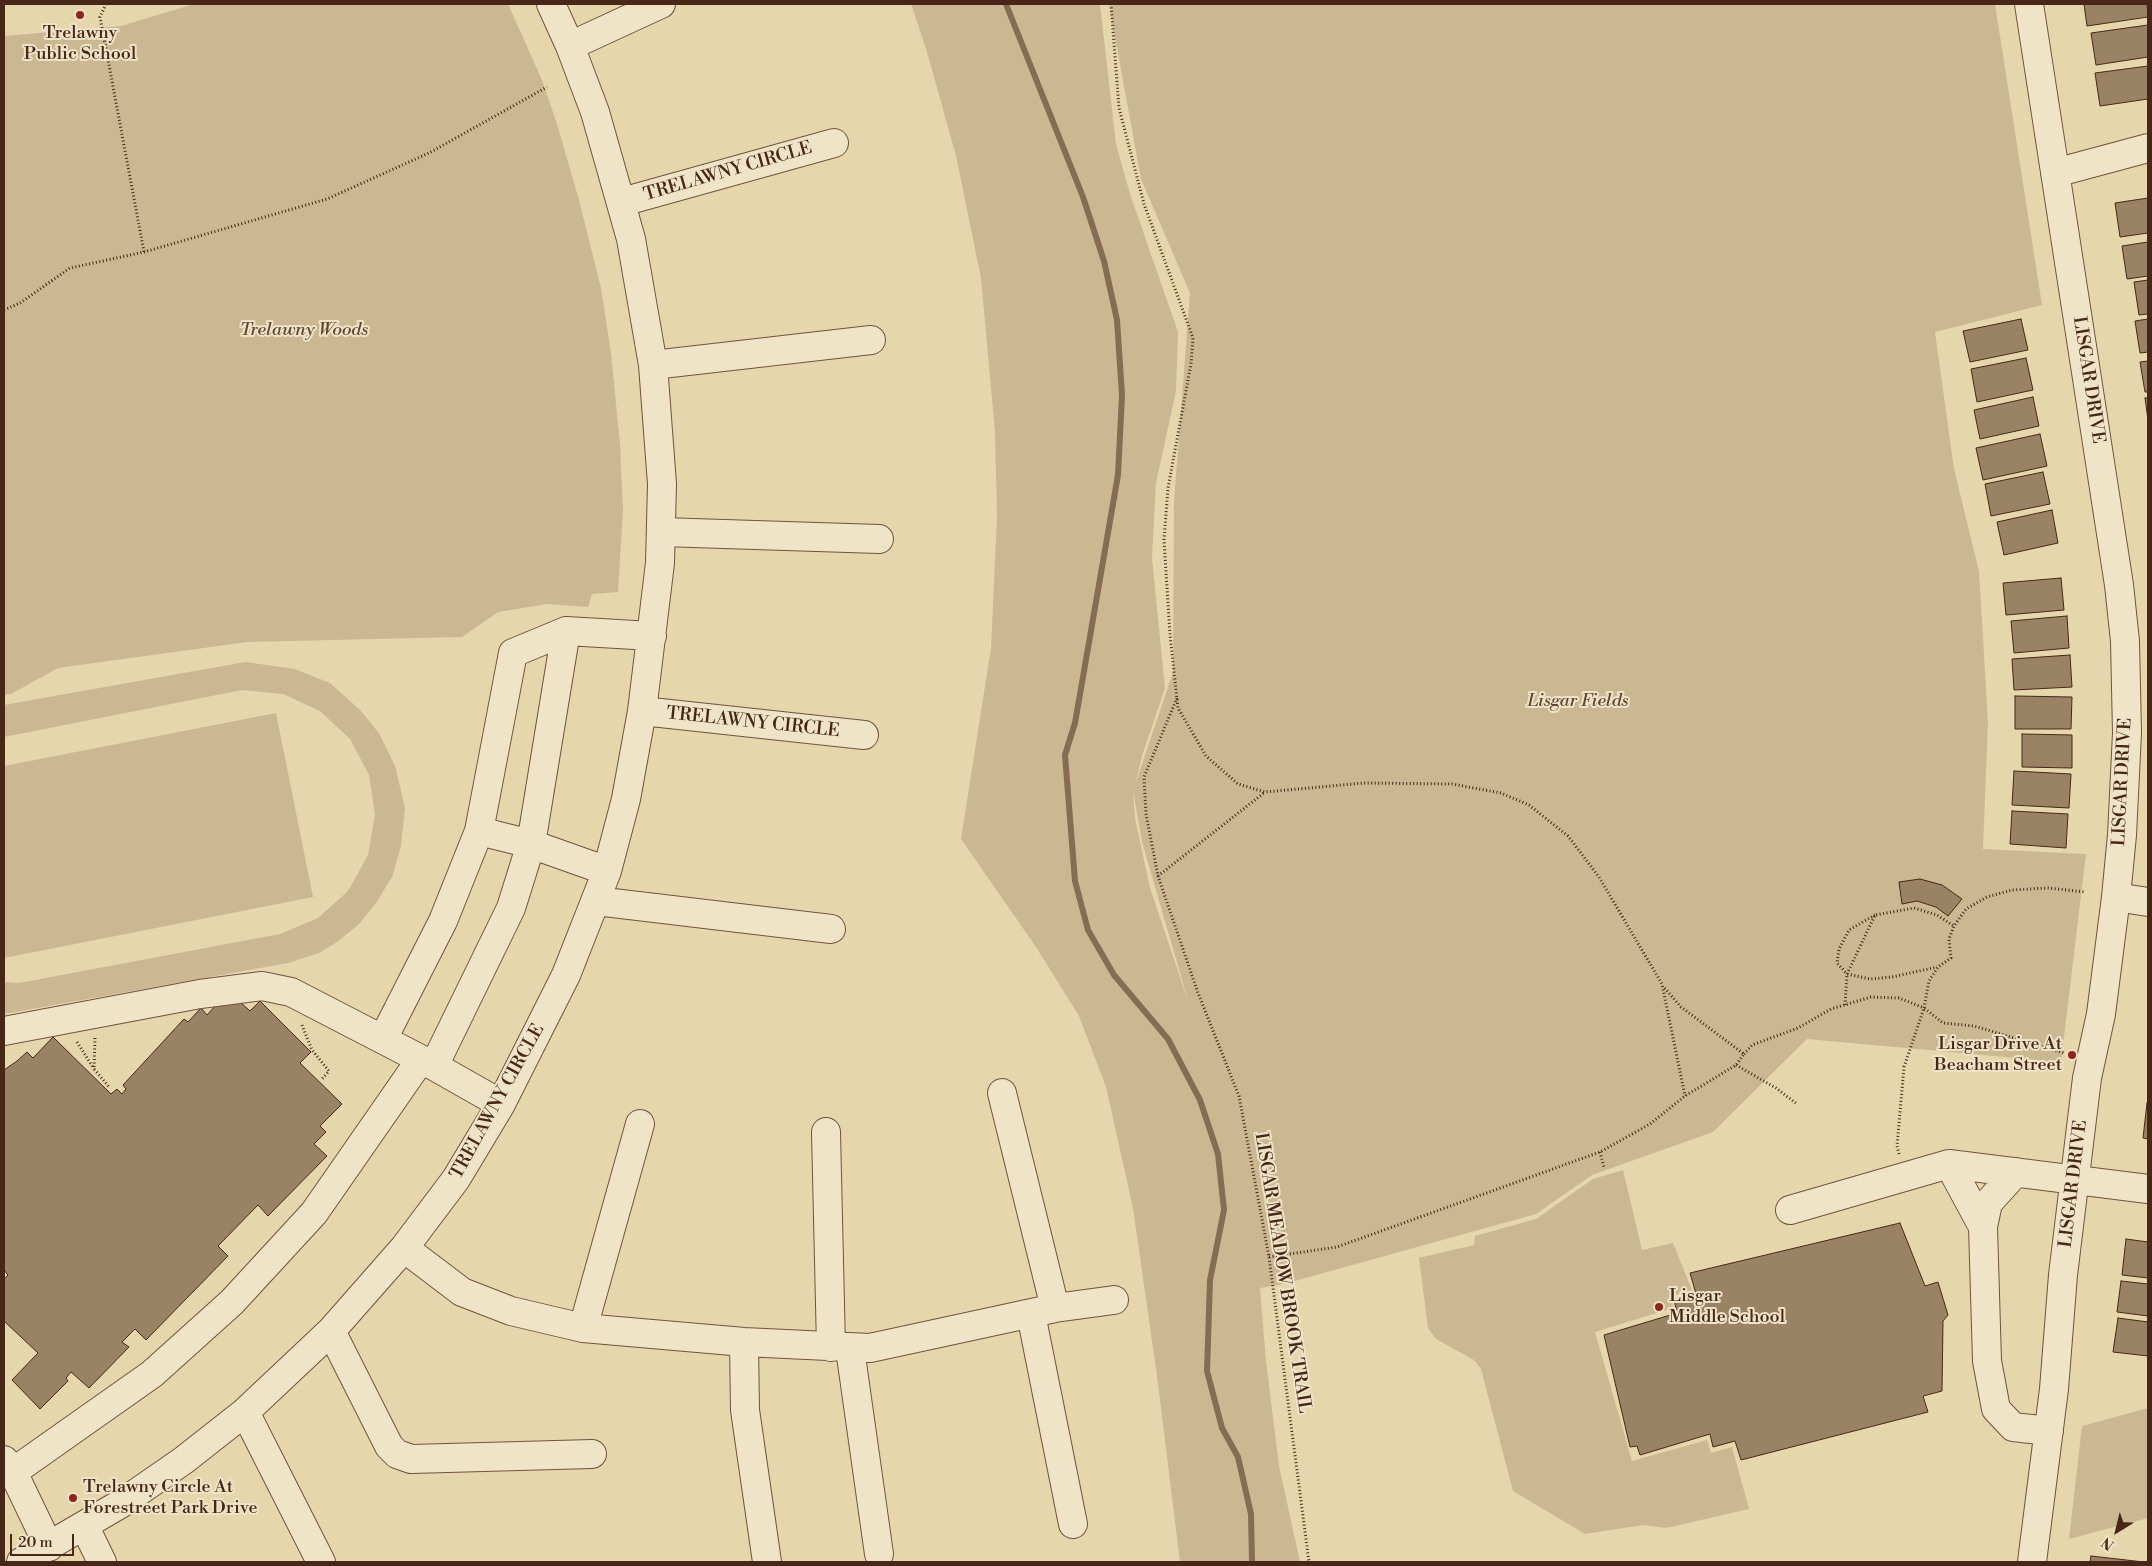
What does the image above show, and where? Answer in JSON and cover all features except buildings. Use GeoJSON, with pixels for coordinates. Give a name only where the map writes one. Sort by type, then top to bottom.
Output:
{"type":"FeatureCollection","features":[{"type":"Feature","properties":{"kind":"street","name":"TRELAWNY CIRCLE"},"geometry":{"type":"LineString","coordinates":[[21,1562],[85,1527],[184,1460],[245,1412],[331,1331],[404,1248],[456,1179],[501,1104],[562,982],[607,871],[626,799],[642,712],[652,636],[662,532],[662,484],[653,365],[639,276],[622,202],[595,112],[570,46],[551,4]]}},
{"type":"Feature","properties":{"kind":"street"},"geometry":{"type":"LineString","coordinates":[[570,46],[662,4]]}},
{"type":"Feature","properties":{"kind":"street","name":"LISGAR DRIVE"},"geometry":{"type":"LineString","coordinates":[[2029,4],[2106,497],[2137,640],[2116,897],[2101,1014],[2087,1078],[2074,1180],[2048,1431],[2032,1562]]}},
{"type":"Feature","properties":{"kind":"street","name":"TRELAWNY CIRCLE"},"geometry":{"type":"LineString","coordinates":[[622,202],[834,143]]}},
{"type":"Feature","properties":{"kind":"street"},"geometry":{"type":"LineString","coordinates":[[2055,173],[2148,148]]}},
{"type":"Feature","properties":{"kind":"street"},"geometry":{"type":"LineString","coordinates":[[653,365],[871,340]]}},
{"type":"Feature","properties":{"kind":"street"},"geometry":{"type":"LineString","coordinates":[[662,532],[880,538]]}},
{"type":"Feature","properties":{"kind":"street"},"geometry":{"type":"LineString","coordinates":[[49,1547],[9,1466],[152,1374],[232,1302],[314,1213],[428,1062],[511,908],[531,844],[566,630]]}},
{"type":"Feature","properties":{"kind":"street"},"geometry":{"type":"LineString","coordinates":[[383,1039],[443,921],[479,831],[513,653],[566,630],[652,636]]}},
{"type":"Feature","properties":{"kind":"street","name":"TRELAWNY CIRCLE"},"geometry":{"type":"LineString","coordinates":[[642,712],[864,735]]}},
{"type":"Feature","properties":{"kind":"street"},"geometry":{"type":"LineString","coordinates":[[479,831],[531,844],[607,871]]}},
{"type":"Feature","properties":{"kind":"street"},"geometry":{"type":"LineString","coordinates":[[2116,897],[2148,902]]}},
{"type":"Feature","properties":{"kind":"street"},"geometry":{"type":"LineString","coordinates":[[596,901],[830,929]]}},
{"type":"Feature","properties":{"kind":"street"},"geometry":{"type":"LineString","coordinates":[[4,1031],[200,994],[262,986],[291,992],[428,1062],[501,1104]]}},
{"type":"Feature","properties":{"kind":"street"},"geometry":{"type":"LineString","coordinates":[[1002,1093],[1043,1311],[1073,1524]]}},
{"type":"Feature","properties":{"kind":"street"},"geometry":{"type":"LineString","coordinates":[[583,1328],[640,1124]]}},
{"type":"Feature","properties":{"kind":"street"},"geometry":{"type":"LineString","coordinates":[[826,1132],[841,1348],[879,1554]]}},
{"type":"Feature","properties":{"kind":"street"},"geometry":{"type":"LineString","coordinates":[[1790,1210],[1949,1164],[2148,1189]]}},
{"type":"Feature","properties":{"kind":"street"},"geometry":{"type":"LineString","coordinates":[[1949,1164],[1983,1227]]}},
{"type":"Feature","properties":{"kind":"street"},"geometry":{"type":"LineString","coordinates":[[2016,1172],[1988,1203],[1983,1227],[1987,1361],[1996,1409],[2013,1427],[2048,1431]]}},
{"type":"Feature","properties":{"kind":"street"},"geometry":{"type":"LineString","coordinates":[[404,1248],[440,1278],[471,1296],[510,1312],[583,1328],[744,1342],[870,1348],[1043,1311],[1114,1300]]}},
{"type":"Feature","properties":{"kind":"street"},"geometry":{"type":"LineString","coordinates":[[331,1331],[389,1446],[397,1454],[411,1459],[592,1454]]}},
{"type":"Feature","properties":{"kind":"street"},"geometry":{"type":"LineString","coordinates":[[744,1342],[745,1410],[767,1562]]}},
{"type":"Feature","properties":{"kind":"street"},"geometry":{"type":"LineString","coordinates":[[245,1412],[321,1562]]}},
{"type":"Feature","properties":{"kind":"street"},"geometry":{"type":"LineString","coordinates":[[85,1527],[102,1562]]}},
{"type":"Feature","properties":{"kind":"path"},"geometry":{"type":"LineString","coordinates":[[106,4],[100,17],[144,252]]}},
{"type":"Feature","properties":{"kind":"path","name":"LISGAR MEADOW BROOK TRAIL"},"geometry":{"type":"LineString","coordinates":[[1111,4],[1118,108],[1144,204],[1193,338],[1191,364],[1168,488],[1164,540],[1177,698],[1144,777],[1146,814],[1158,876],[1198,993],[1239,1096],[1269,1257],[1309,1562]]}},
{"type":"Feature","properties":{"kind":"path"},"geometry":{"type":"LineString","coordinates":[[4,310],[20,303],[70,268],[144,252],[327,199],[429,153],[547,87]]}},
{"type":"Feature","properties":{"kind":"path"},"geometry":{"type":"LineString","coordinates":[[1177,698],[1178,708],[1206,756],[1238,784],[1265,792],[1364,783],[1452,784],[1501,793],[1529,806],[1573,842],[1599,877],[1662,984],[1681,1007],[1744,1054]]}},
{"type":"Feature","properties":{"kind":"path"},"geometry":{"type":"LineString","coordinates":[[1158,876],[1265,792]]}},
{"type":"Feature","properties":{"kind":"path"},"geometry":{"type":"LineString","coordinates":[[1954,926],[1937,915],[1914,908],[1875,915],[1849,930],[1839,949],[1837,963],[1847,974],[1870,979],[1892,977],[1938,967],[1952,958],[1949,939],[1954,926],[1966,909],[1987,897],[2012,890],[2048,888],[2084,892]]}},
{"type":"Feature","properties":{"kind":"path"},"geometry":{"type":"LineString","coordinates":[[1844,1005],[1847,974],[1875,915]]}},
{"type":"Feature","properties":{"kind":"path"},"geometry":{"type":"LineString","coordinates":[[1907,1177],[1897,1146],[1904,1067],[1924,1008],[1929,981],[1938,967]]}},
{"type":"Feature","properties":{"kind":"path"},"geometry":{"type":"LineString","coordinates":[[1662,984],[1685,1096]]}},
{"type":"Feature","properties":{"kind":"path"},"geometry":{"type":"LineString","coordinates":[[1269,1257],[1337,1247],[1600,1152],[1650,1124],[1685,1096],[1736,1065],[1752,1045],[1798,1028],[1831,1009],[1871,997],[1900,998],[1924,1008],[1943,1023],[1974,1026],[2064,1054]]}},
{"type":"Feature","properties":{"kind":"path"},"geometry":{"type":"LineString","coordinates":[[101,1012],[95,1035],[94,1069],[109,1087]]}},
{"type":"Feature","properties":{"kind":"path"},"geometry":{"type":"LineString","coordinates":[[300,1020],[312,1050],[329,1071],[322,1079]]}},
{"type":"Feature","properties":{"kind":"path"},"geometry":{"type":"LineString","coordinates":[[1736,1065],[1776,1088],[1797,1104]]}},
{"type":"Feature","properties":{"kind":"path"},"geometry":{"type":"LineString","coordinates":[[1600,1152],[1604,1168]]}},
{"type":"Feature","properties":{"kind":"green space","name":"Trelawny Woods"},"geometry":{"type":"Polygon","coordinates":[[[194,4],[508,4],[542,80],[557,124],[579,200],[601,288],[611,353],[620,444],[623,510],[618,592],[592,594],[588,607],[547,604],[498,612],[462,637],[247,642],[58,668],[11,694],[4,695],[4,36],[121,26],[194,4]]]}},
{"type":"Feature","properties":{"kind":"green space","name":"Lisgar Fields"},"geometry":{"type":"Polygon","coordinates":[[[911,4],[1100,4],[1116,144],[1130,194],[1178,332],[1176,391],[1156,483],[1152,558],[1165,688],[1142,756],[1135,785],[1173,672],[1174,502],[1190,293],[1141,179],[1109,4],[1995,4],[2042,305],[1935,332],[1954,469],[1979,571],[1988,722],[1983,849],[2086,854],[2061,1062],[1807,1039],[1713,1132],[1592,1175],[1536,1214],[1284,1284],[1260,1288],[1266,1361],[1279,1466],[1300,1562],[1180,1562],[1157,1376],[1133,1208],[1106,1087],[1079,1016],[1036,947],[961,839],[991,648],[997,516],[995,432],[981,278],[956,156],[927,52],[911,4]],[[1133,790],[1135,818],[1150,888],[1189,1004],[1142,842],[1133,790]]]}},
{"type":"Feature","properties":{"kind":"green space"},"geometry":{"type":"Polygon","coordinates":[[[245,662],[295,669],[330,683],[360,710],[379,733],[395,766],[405,808],[401,846],[392,877],[376,903],[359,924],[337,942],[319,953],[288,963],[4,1014],[4,982],[19,983],[280,934],[318,918],[348,891],[368,855],[375,815],[369,775],[350,739],[320,711],[283,694],[242,690],[4,737],[4,705],[245,662]]]}},
{"type":"Feature","properties":{"kind":"green space"},"geometry":{"type":"Polygon","coordinates":[[[276,713],[313,897],[4,958],[4,766],[276,713]]]}},
{"type":"Feature","properties":{"kind":"green space"},"geometry":{"type":"Polygon","coordinates":[[[1623,1170],[1642,1250],[1673,1243],[1692,1290],[1671,1296],[1673,1308],[1595,1332],[1632,1461],[1707,1440],[1711,1453],[1732,1447],[1749,1509],[1666,1528],[1643,1525],[1585,1534],[1513,1491],[1481,1369],[1474,1360],[1436,1339],[1428,1328],[1419,1258],[1474,1245],[1475,1236],[1536,1219],[1593,1179],[1623,1170]]]}},
{"type":"Feature","properties":{"kind":"green space"},"geometry":{"type":"Polygon","coordinates":[[[2148,1408],[2148,1518],[2069,1539],[2082,1426],[2148,1408]]]}},
{"type":"Feature","properties":{"kind":"waterway"},"geometry":{"type":"LineString","coordinates":[[1006,4],[1083,197],[1104,261],[1117,320],[1122,395],[1118,475],[1075,723],[1065,755],[1075,881],[1088,930],[1114,975],[1168,1039],[1200,1100],[1218,1154],[1224,1210],[1210,1280],[1207,1371],[1222,1428],[1238,1457],[1251,1514],[1252,1562]]}},
{"type":"Feature","properties":{"kind":"place","name":"Trelawny Public School"},"geometry":{"type":"Point","coordinates":[80,15]}},
{"type":"Feature","properties":{"kind":"place","name":"Lisgar Drive At Beacham Street"},"geometry":{"type":"Point","coordinates":[2072,1055]}},
{"type":"Feature","properties":{"kind":"place","name":"Lisgar Middle School"},"geometry":{"type":"Point","coordinates":[1659,1307]}},
{"type":"Feature","properties":{"kind":"place","name":"Trelawny Circle At Forestreet Park Drive"},"geometry":{"type":"Point","coordinates":[73,1498]}}]}
